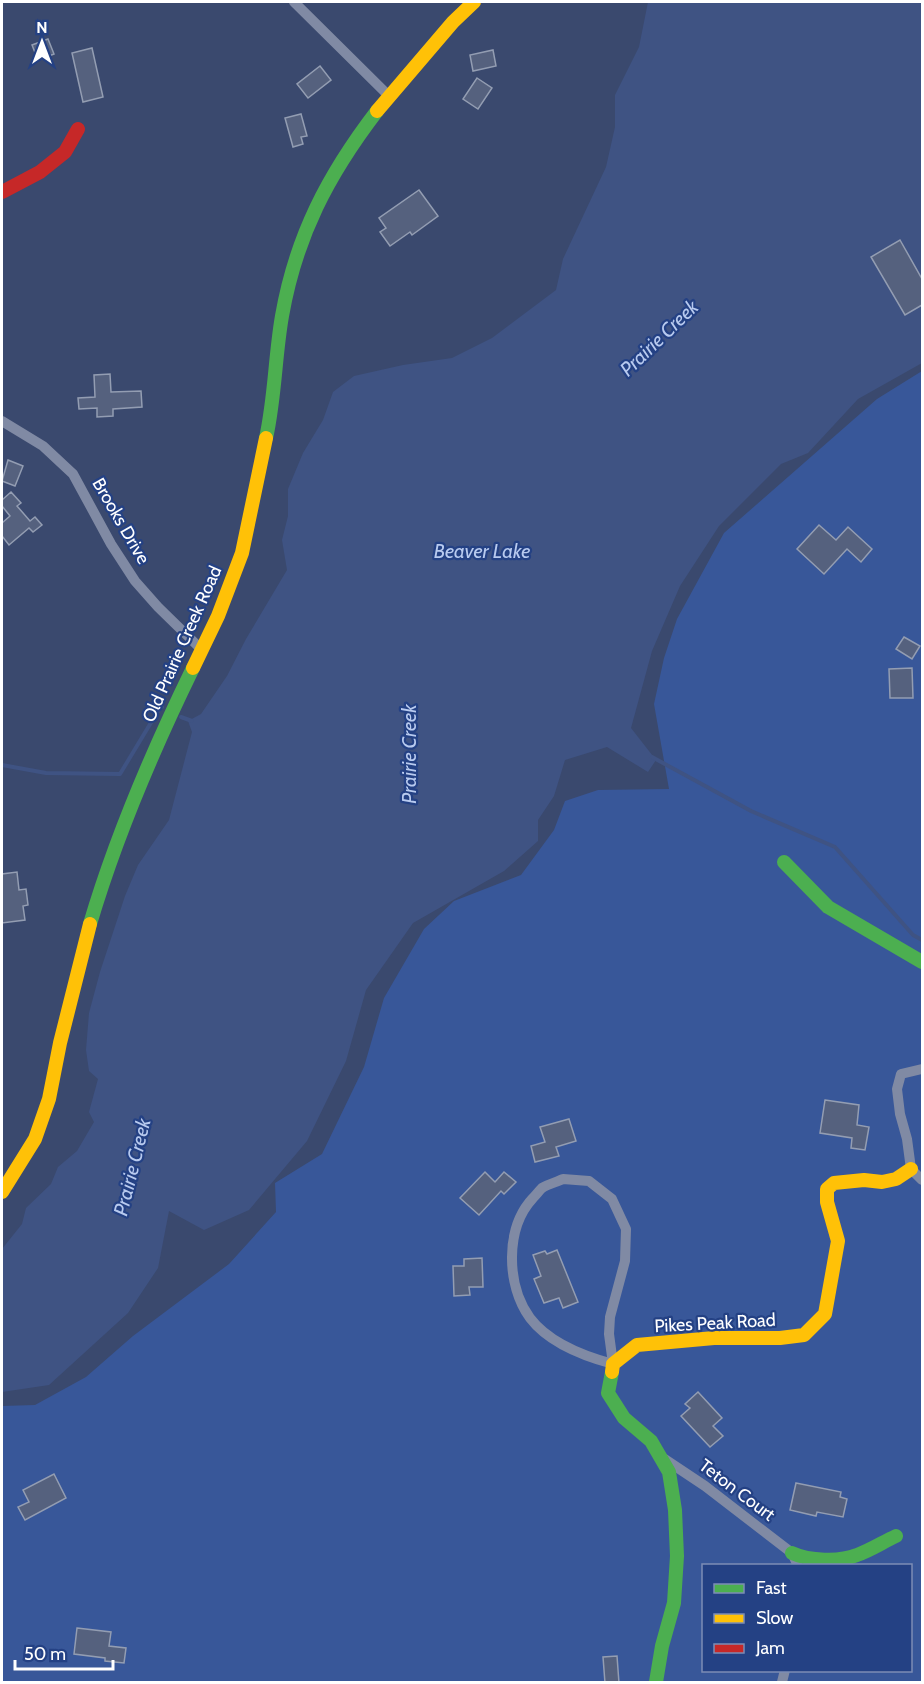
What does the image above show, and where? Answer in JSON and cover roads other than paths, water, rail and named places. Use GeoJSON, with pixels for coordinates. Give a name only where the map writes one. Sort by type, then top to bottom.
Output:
{"type":"FeatureCollection","features":[{"type":"Feature","properties":{"kind":"street"},"geometry":{"type":"LineString","coordinates":[[294,2],[389,96]]}},
{"type":"Feature","properties":{"kind":"street","name":"Old Prairie Creek Road"},"geometry":{"type":"LineString","coordinates":[[2,1192],[35,1139],[49,1099],[62,1034],[91,921],[111,860],[160,736],[218,616],[242,553],[269,424],[289,281],[299,248],[326,186],[362,130],[453,22],[474,2]]}},
{"type":"Feature","properties":{"kind":"street"},"geometry":{"type":"LineString","coordinates":[[2,192],[40,172],[65,152],[78,129]]}},
{"type":"Feature","properties":{"kind":"street","name":"Brooks Drive"},"geometry":{"type":"LineString","coordinates":[[2,421],[43,446],[72,474],[111,544],[135,581],[202,650]]}},
{"type":"Feature","properties":{"kind":"street"},"geometry":{"type":"LineString","coordinates":[[784,862],[828,907],[922,962]]}},
{"type":"Feature","properties":{"kind":"street"},"geometry":{"type":"LineString","coordinates":[[922,1069],[901,1074],[897,1089],[900,1114],[907,1139],[910,1169],[922,1180]]}},
{"type":"Feature","properties":{"kind":"street","name":"Pikes Peak Road"},"geometry":{"type":"LineString","coordinates":[[613,1364],[637,1346],[714,1338],[780,1338],[804,1335],[825,1314],[838,1242],[827,1202],[827,1190],[834,1183],[864,1180],[882,1182],[896,1179],[910,1169]]}},
{"type":"Feature","properties":{"kind":"street"},"geometry":{"type":"LineString","coordinates":[[613,1364],[583,1354],[549,1336],[530,1317],[516,1291],[512,1262],[514,1233],[525,1207],[541,1189],[563,1179],[589,1181],[612,1199],[626,1229],[625,1262],[610,1317],[609,1334],[613,1364],[608,1393],[624,1418],[651,1441],[660,1456],[669,1472],[675,1510],[677,1556],[674,1603],[662,1646],[656,1683]]}},
{"type":"Feature","properties":{"kind":"street","name":"Teton Court"},"geometry":{"type":"LineString","coordinates":[[660,1456],[705,1486],[795,1559],[801,1557],[821,1560],[856,1556],[896,1536]]}},
{"type":"Feature","properties":{"kind":"water","name":"Beaver Lake"},"geometry":{"type":"Polygon","coordinates":[[[648,2],[922,2],[922,363],[858,399],[808,453],[781,464],[719,526],[680,586],[652,651],[631,728],[656,760],[648,772],[607,747],[565,760],[554,796],[538,820],[538,841],[504,871],[413,923],[366,990],[346,1061],[307,1141],[249,1210],[204,1230],[169,1211],[158,1268],[128,1313],[49,1385],[2,1392],[2,1249],[22,1224],[26,1208],[51,1184],[58,1167],[77,1151],[94,1122],[89,1112],[98,1079],[89,1071],[86,1050],[89,1013],[100,972],[125,896],[138,865],[169,820],[192,732],[188,721],[201,714],[227,676],[287,570],[282,540],[288,516],[288,489],[303,453],[323,420],[333,392],[354,376],[403,365],[452,358],[492,338],[556,290],[563,259],[606,167],[615,127],[615,95],[639,47],[648,2]]]}},
{"type":"Feature","properties":{"kind":"waterway"},"geometry":{"type":"LineString","coordinates":[[2,765],[46,773],[120,774],[162,707]]}},
{"type":"Feature","properties":{"kind":"waterway"},"geometry":{"type":"LineString","coordinates":[[181,717],[192,721]]}},
{"type":"Feature","properties":{"kind":"waterway"},"geometry":{"type":"LineString","coordinates":[[652,757],[751,811],[835,847],[913,935],[922,940]]}},
{"type":"Feature","properties":{"kind":"water label","name":"Prairie Creek"},"geometry":{"type":"Point","coordinates":[659,338]}},
{"type":"Feature","properties":{"kind":"water label","name":"Prairie Creek"},"geometry":{"type":"Point","coordinates":[409,754]}},
{"type":"Feature","properties":{"kind":"water label","name":"Prairie Creek"},"geometry":{"type":"Point","coordinates":[132,1167]}}]}
